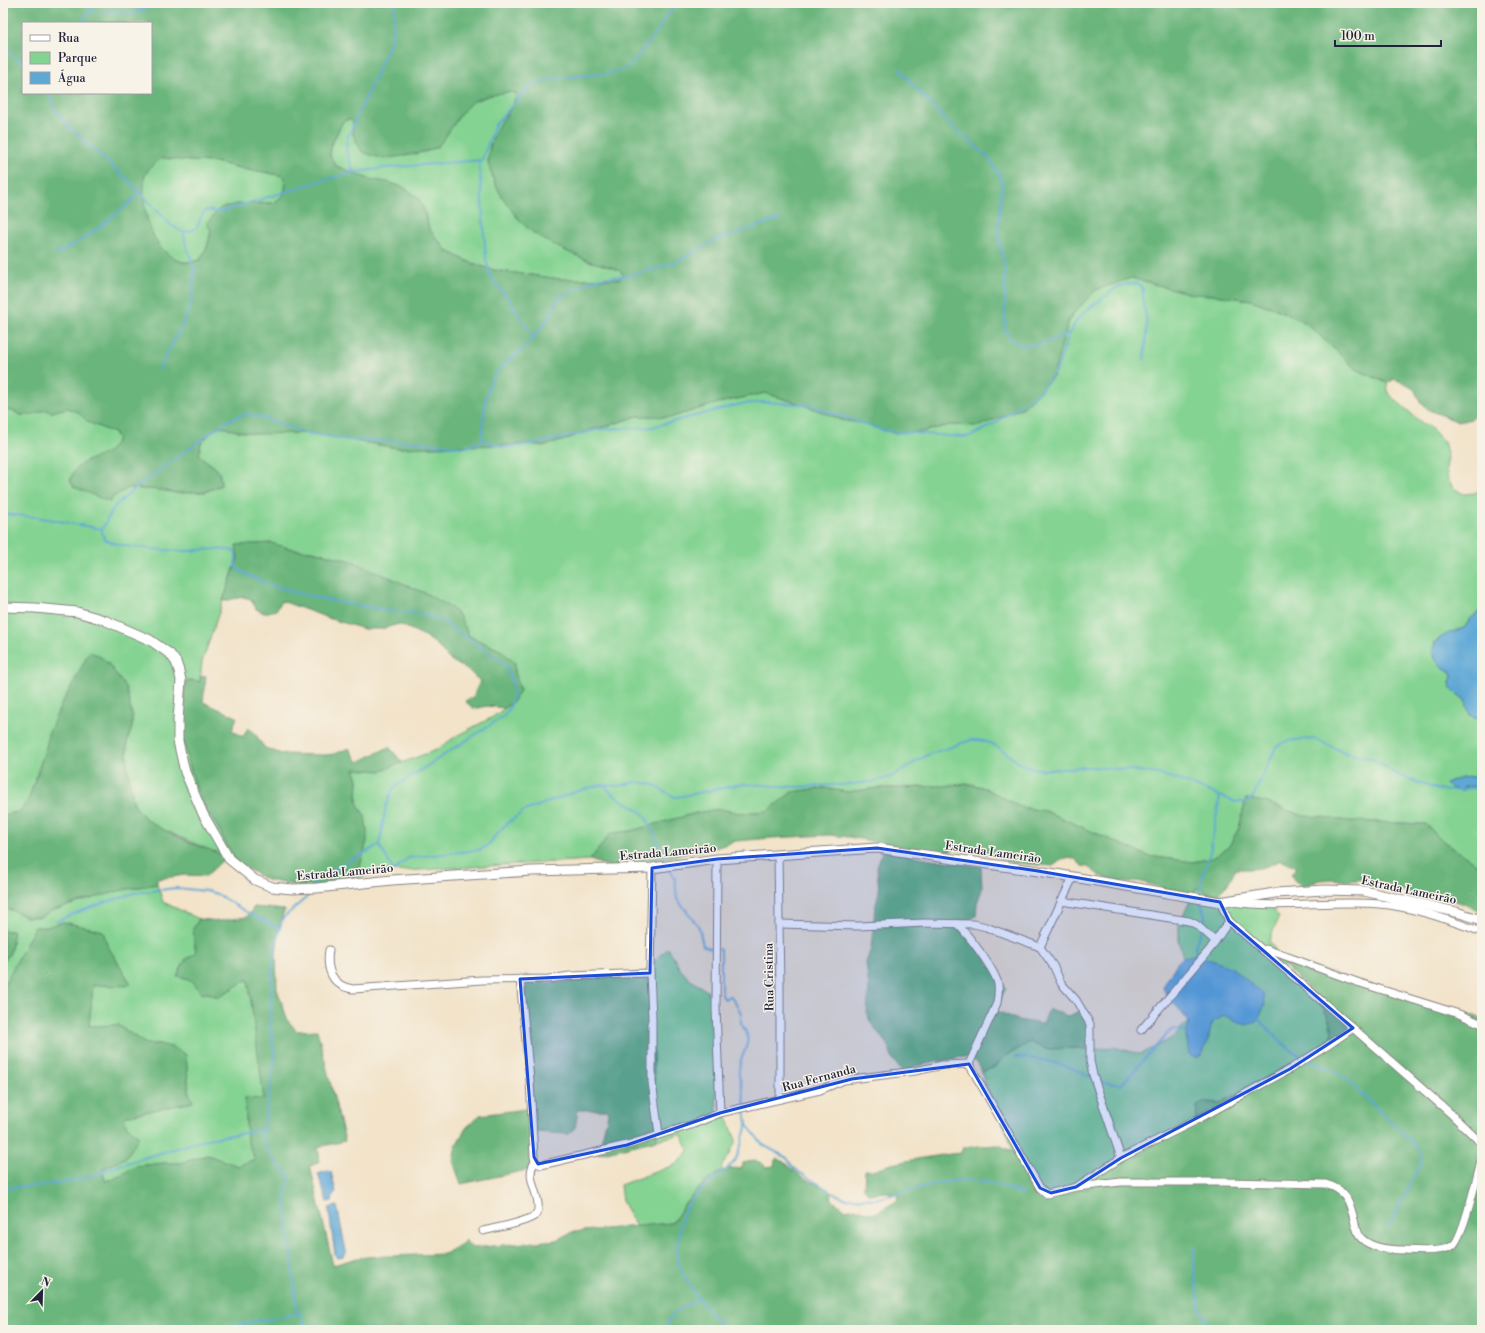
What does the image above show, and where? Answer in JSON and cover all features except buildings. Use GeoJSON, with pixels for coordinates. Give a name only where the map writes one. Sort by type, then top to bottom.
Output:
{"type":"FeatureCollection","features":[{"type":"Feature","properties":{"kind":"street","name":"Estrada Lameirão"},"geometry":{"type":"LineString","coordinates":[[3,607],[77,612],[104,620],[150,640],[170,654],[176,662],[181,680],[178,741],[185,772],[203,814],[229,859],[255,880],[272,886],[292,889],[317,888],[392,880],[524,872],[652,868],[717,859],[877,848],[970,860],[1223,902],[1276,893],[1325,890],[1364,891],[1456,912],[1482,920]]}},
{"type":"Feature","properties":{"kind":"street","name":"Rua Cristina"},"geometry":{"type":"LineString","coordinates":[[778,855],[780,1099]]}},
{"type":"Feature","properties":{"kind":"street"},"geometry":{"type":"LineString","coordinates":[[717,859],[716,1008],[720,1113]]}},
{"type":"Feature","properties":{"kind":"street"},"geometry":{"type":"LineString","coordinates":[[652,868],[650,973],[652,1082],[659,1134]]}},
{"type":"Feature","properties":{"kind":"street"},"geometry":{"type":"LineString","coordinates":[[1040,947],[1073,877]]}},
{"type":"Feature","properties":{"kind":"street"},"geometry":{"type":"LineString","coordinates":[[1062,901],[1189,921],[1197,925],[1215,941]]}},
{"type":"Feature","properties":{"kind":"street"},"geometry":{"type":"LineString","coordinates":[[1482,932],[1411,910],[1381,904],[1352,902],[1251,905],[1223,902],[1229,921],[1262,948],[1450,1113],[1482,1144]]}},
{"type":"Feature","properties":{"kind":"street"},"geometry":{"type":"LineString","coordinates":[[1141,1030],[1210,949],[1229,921]]}},
{"type":"Feature","properties":{"kind":"street"},"geometry":{"type":"LineString","coordinates":[[779,924],[858,926],[925,923],[974,924],[1040,947],[1054,967],[1061,983],[1076,1000],[1090,1024],[1090,1061],[1093,1075],[1121,1158]]}},
{"type":"Feature","properties":{"kind":"street"},"geometry":{"type":"LineString","coordinates":[[957,924],[979,951],[998,983],[996,1003],[969,1064],[1040,1188],[1048,1194],[1076,1187],[1121,1182],[1324,1184],[1336,1187],[1346,1196],[1358,1234],[1366,1242],[1399,1250],[1420,1251],[1450,1247],[1456,1242],[1463,1226],[1482,1157]]}},
{"type":"Feature","properties":{"kind":"street"},"geometry":{"type":"LineString","coordinates":[[1262,948],[1356,982],[1459,1014],[1482,1024]]}},
{"type":"Feature","properties":{"kind":"street"},"geometry":{"type":"LineString","coordinates":[[329,950],[327,962],[333,978],[343,986],[349,988],[482,980],[548,979],[570,976],[650,973]]}},
{"type":"Feature","properties":{"kind":"street"},"geometry":{"type":"LineString","coordinates":[[483,1231],[533,1217],[537,1214],[538,1204],[531,1174],[535,1162],[530,1080],[520,980]]}},
{"type":"Feature","properties":{"kind":"street"},"geometry":{"type":"LineString","coordinates":[[1076,1187],[1121,1158],[1195,1121],[1290,1069],[1353,1028]]}},
{"type":"Feature","properties":{"kind":"street","name":"Rua Fernanda"},"geometry":{"type":"LineString","coordinates":[[535,1162],[544,1165],[626,1145],[691,1125],[720,1113],[820,1090],[836,1083],[848,1080],[943,1065],[969,1064]]}},
{"type":"Feature","properties":{"kind":"highlighted area"},"geometry":{"type":"Polygon","coordinates":[[[877,848],[1038,871],[1220,902],[1229,921],[1353,1028],[1290,1069],[1121,1158],[1076,1187],[1051,1193],[1040,1188],[969,1064],[852,1079],[720,1113],[627,1145],[538,1164],[534,1157],[520,979],[650,973],[652,868],[717,859],[877,848]]]}},
{"type":"Feature","properties":{"kind":"green space"},"geometry":{"type":"Polygon","coordinates":[[[3,3],[1482,3],[1482,403],[1471,419],[1458,422],[1429,410],[1421,403],[1414,389],[1395,379],[1387,383],[1356,369],[1306,323],[1276,309],[1251,300],[1215,295],[1192,294],[1131,278],[1096,290],[1071,316],[1053,377],[1024,407],[980,426],[950,425],[921,432],[893,433],[859,423],[842,420],[807,406],[765,393],[718,403],[672,417],[638,416],[589,430],[568,439],[544,446],[529,444],[397,448],[309,433],[256,434],[218,426],[201,443],[199,455],[217,470],[221,479],[221,485],[205,492],[176,493],[161,490],[128,488],[113,497],[110,502],[74,487],[70,480],[80,465],[100,456],[113,447],[118,438],[114,433],[88,422],[78,412],[67,408],[52,412],[46,410],[30,415],[21,415],[13,411],[3,410],[3,3]],[[507,92],[482,98],[473,102],[461,113],[439,145],[427,151],[409,155],[382,158],[362,152],[353,135],[353,122],[350,119],[343,121],[331,145],[330,156],[336,166],[369,179],[387,182],[403,187],[418,197],[424,210],[429,229],[447,251],[469,262],[493,270],[560,279],[620,279],[623,274],[620,271],[575,255],[534,233],[516,216],[499,192],[488,164],[488,160],[490,146],[495,133],[512,106],[516,93],[507,92]],[[162,158],[148,170],[145,175],[144,199],[147,221],[151,232],[164,250],[172,257],[184,263],[200,260],[207,247],[211,231],[207,223],[220,208],[237,204],[274,203],[283,196],[286,185],[283,176],[215,162],[162,158]]]}},
{"type":"Feature","properties":{"kind":"green space"},"geometry":{"type":"Polygon","coordinates":[[[507,92],[516,93],[516,99],[499,126],[490,145],[488,162],[494,182],[532,232],[566,251],[619,270],[623,274],[620,279],[560,279],[493,270],[470,262],[447,251],[429,229],[424,210],[418,197],[403,187],[387,182],[369,179],[336,166],[330,156],[331,145],[343,121],[350,119],[353,122],[353,135],[378,157],[400,156],[428,151],[438,147],[470,103],[490,95],[507,92]]]}},
{"type":"Feature","properties":{"kind":"green space"},"geometry":{"type":"Polygon","coordinates":[[[162,158],[215,162],[283,176],[285,188],[281,197],[274,203],[258,203],[211,231],[207,247],[200,260],[182,262],[170,257],[163,251],[152,231],[144,207],[143,184],[145,175],[155,163],[162,158]]]}},
{"type":"Feature","properties":{"kind":"green space"},"geometry":{"type":"Polygon","coordinates":[[[1131,278],[1192,294],[1215,295],[1251,300],[1276,309],[1306,323],[1356,369],[1387,383],[1388,391],[1391,396],[1422,423],[1428,425],[1444,442],[1448,457],[1446,469],[1448,479],[1453,488],[1464,494],[1475,493],[1482,488],[1482,589],[1479,601],[1481,604],[1481,609],[1470,619],[1464,628],[1445,635],[1434,643],[1441,666],[1451,672],[1451,689],[1465,700],[1470,715],[1482,720],[1482,776],[1461,778],[1446,783],[1449,787],[1462,790],[1464,787],[1471,786],[1482,790],[1482,868],[1440,839],[1426,824],[1349,821],[1303,816],[1265,802],[1246,799],[1239,828],[1228,848],[1213,858],[1193,862],[1148,856],[1045,811],[1020,807],[985,788],[970,784],[878,788],[847,792],[824,788],[792,792],[768,811],[740,813],[719,809],[696,813],[631,831],[611,833],[590,860],[386,872],[348,879],[360,867],[367,831],[365,816],[357,801],[358,779],[354,769],[381,771],[436,750],[458,735],[493,717],[514,701],[520,690],[515,672],[515,663],[500,650],[469,636],[459,615],[425,593],[352,561],[312,551],[296,550],[271,543],[238,557],[202,662],[200,682],[180,730],[196,789],[221,832],[226,845],[238,863],[160,828],[146,819],[134,805],[127,766],[127,742],[132,727],[132,715],[128,702],[85,662],[62,703],[49,734],[28,801],[19,812],[3,815],[3,410],[13,411],[21,415],[46,410],[52,412],[67,408],[78,412],[88,422],[114,433],[118,438],[112,448],[104,455],[96,458],[92,494],[109,502],[113,497],[128,488],[161,490],[176,493],[205,492],[221,485],[221,478],[217,470],[199,455],[201,443],[218,426],[237,431],[309,433],[397,448],[529,444],[544,446],[568,439],[589,430],[638,416],[672,417],[718,403],[765,393],[807,406],[842,420],[859,423],[921,432],[950,425],[980,426],[1067,326],[1076,311],[1088,296],[1101,287],[1131,278]]]}},
{"type":"Feature","properties":{"kind":"green space"},"geometry":{"type":"Polygon","coordinates":[[[271,543],[296,550],[312,551],[352,561],[425,593],[450,607],[459,615],[469,636],[500,650],[515,663],[515,672],[520,690],[514,701],[504,708],[487,706],[474,709],[465,701],[473,697],[480,681],[469,671],[449,659],[436,644],[423,635],[399,624],[381,629],[364,629],[331,619],[282,601],[276,610],[264,613],[256,609],[251,599],[243,597],[223,601],[238,558],[236,545],[271,543]]]}},
{"type":"Feature","properties":{"kind":"green space"},"geometry":{"type":"Polygon","coordinates":[[[89,652],[98,655],[108,663],[126,688],[132,715],[132,727],[127,742],[127,766],[134,805],[146,819],[160,828],[190,843],[227,856],[206,876],[185,875],[157,879],[157,884],[122,890],[83,901],[51,911],[40,917],[27,917],[12,910],[3,909],[3,815],[19,812],[28,801],[47,744],[48,734],[62,703],[89,652]]]}},
{"type":"Feature","properties":{"kind":"green space"},"geometry":{"type":"Polygon","coordinates":[[[206,676],[203,702],[237,717],[232,730],[243,737],[248,728],[255,733],[265,748],[282,754],[325,755],[334,754],[349,748],[358,762],[389,747],[402,762],[381,771],[354,769],[358,779],[357,801],[365,816],[367,841],[360,867],[348,879],[318,887],[298,886],[267,880],[238,863],[226,845],[221,832],[210,816],[196,789],[180,730],[186,682],[192,680],[200,682],[200,677],[206,676]]]}},
{"type":"Feature","properties":{"kind":"green space"},"geometry":{"type":"Polygon","coordinates":[[[970,784],[985,788],[1020,807],[1045,811],[1148,856],[1193,862],[1213,858],[1228,848],[1239,828],[1246,799],[1265,802],[1303,816],[1349,821],[1426,824],[1440,839],[1482,868],[1482,911],[1453,900],[1415,894],[1369,879],[1345,881],[1335,879],[1320,880],[1303,887],[1294,880],[1291,874],[1297,867],[1280,860],[1268,866],[1259,868],[1236,869],[1227,885],[1218,894],[1209,893],[1196,888],[1192,896],[1138,881],[1129,883],[1113,881],[1099,875],[1088,867],[1082,866],[1075,859],[1064,858],[1053,866],[1012,863],[994,855],[956,849],[940,854],[849,837],[829,835],[736,841],[712,849],[665,859],[610,867],[590,860],[611,833],[631,831],[696,813],[720,809],[740,813],[768,811],[792,792],[824,788],[847,792],[878,788],[970,784]]]}},
{"type":"Feature","properties":{"kind":"green space"},"geometry":{"type":"Polygon","coordinates":[[[882,851],[981,867],[982,889],[977,903],[976,916],[961,923],[1006,988],[995,1010],[1018,1020],[1043,1024],[1049,1009],[1068,1016],[1084,1009],[1091,1026],[1087,1049],[1045,1049],[1030,1042],[1003,1058],[995,1067],[982,1072],[975,1061],[970,1058],[963,1057],[916,1066],[909,1071],[904,1072],[899,1068],[892,1058],[889,1047],[871,1023],[867,1014],[869,989],[866,963],[871,948],[875,909],[879,891],[877,868],[882,851]]]}},
{"type":"Feature","properties":{"kind":"green space"},"geometry":{"type":"Polygon","coordinates":[[[157,884],[163,902],[199,919],[193,929],[196,953],[186,959],[177,976],[192,981],[201,994],[208,993],[218,997],[248,979],[265,1100],[245,1098],[247,1141],[255,1159],[238,1166],[207,1155],[181,1163],[137,1166],[114,1179],[104,1181],[103,1169],[127,1157],[125,1116],[193,1102],[189,1093],[186,1055],[174,1048],[160,1044],[146,1044],[118,1025],[89,1026],[93,985],[131,984],[107,945],[103,931],[63,922],[46,927],[36,927],[3,987],[3,962],[10,953],[14,931],[3,931],[3,909],[12,910],[27,917],[40,917],[51,911],[122,890],[157,884]]]}},
{"type":"Feature","properties":{"kind":"green space"},"geometry":{"type":"Polygon","coordinates":[[[1196,888],[1209,893],[1240,900],[1251,898],[1263,902],[1272,908],[1279,917],[1269,941],[1277,952],[1287,975],[1319,1000],[1325,1009],[1333,1033],[1326,1043],[1316,1050],[1220,1103],[1205,1102],[1198,1111],[1196,1120],[1139,1154],[1098,1174],[1092,1188],[1043,1200],[1022,1160],[1013,1152],[1008,1135],[986,1086],[982,1072],[995,1067],[1003,1058],[1030,1042],[1045,1049],[1077,1048],[1093,1050],[1113,1047],[1140,1054],[1167,1041],[1189,1023],[1186,1038],[1194,1058],[1199,1054],[1205,1045],[1209,1037],[1211,1025],[1216,1020],[1226,1016],[1260,1016],[1265,1004],[1194,955],[1183,957],[1179,942],[1179,925],[1196,888]]]}},
{"type":"Feature","properties":{"kind":"green space"},"geometry":{"type":"Polygon","coordinates":[[[254,907],[285,910],[280,921],[276,954],[277,989],[288,1021],[297,1031],[317,1030],[345,1141],[318,1147],[320,1162],[310,1166],[333,1265],[361,1257],[445,1254],[463,1243],[465,1240],[472,1248],[556,1240],[572,1232],[671,1223],[689,1199],[709,1180],[725,1170],[733,1168],[740,1169],[743,1163],[753,1161],[761,1163],[766,1167],[774,1166],[775,1160],[778,1159],[804,1178],[831,1191],[832,1200],[846,1210],[855,1208],[869,1213],[875,1213],[897,1201],[898,1195],[886,1192],[869,1194],[864,1188],[865,1170],[877,1169],[892,1164],[918,1159],[961,1153],[963,1147],[999,1145],[1013,1152],[1022,1160],[1043,1200],[1092,1187],[1091,1180],[1098,1174],[1139,1154],[1196,1120],[1197,1106],[1205,1102],[1220,1103],[1309,1054],[1329,1040],[1333,1033],[1330,1022],[1320,1003],[1313,994],[1283,964],[1290,961],[1470,1014],[1482,1019],[1482,1330],[1028,1330],[1020,1326],[1008,1326],[996,1330],[3,1330],[3,987],[35,927],[46,927],[63,922],[103,931],[107,945],[131,984],[126,986],[93,985],[89,1026],[118,1025],[146,1044],[160,1044],[174,1048],[186,1055],[189,1093],[193,1102],[125,1116],[126,1125],[139,1136],[127,1157],[103,1169],[105,1181],[114,1179],[137,1166],[181,1163],[207,1155],[238,1166],[255,1159],[247,1141],[245,1098],[264,1099],[248,979],[218,997],[208,993],[201,994],[192,981],[177,976],[186,959],[196,953],[193,929],[199,919],[219,921],[247,917],[254,907]]]}},
{"type":"Feature","properties":{"kind":"green space"},"geometry":{"type":"Polygon","coordinates":[[[3,931],[14,931],[10,953],[3,962],[3,931]]]}},
{"type":"Feature","properties":{"kind":"green space"},"geometry":{"type":"Polygon","coordinates":[[[668,948],[680,969],[689,979],[707,991],[713,1003],[717,1116],[726,1115],[736,1140],[729,1156],[721,1167],[723,1171],[712,1177],[697,1190],[671,1223],[636,1227],[622,1201],[620,1185],[677,1164],[689,1150],[681,1134],[657,1140],[649,968],[668,948]]]}},
{"type":"Feature","properties":{"kind":"green space"},"geometry":{"type":"Polygon","coordinates":[[[649,968],[657,1140],[598,1154],[609,1110],[578,1110],[575,1129],[568,1134],[533,1132],[532,1169],[461,1184],[453,1161],[456,1145],[466,1128],[480,1115],[532,1108],[525,975],[540,978],[547,984],[645,972],[649,968]]]}},
{"type":"Feature","properties":{"kind":"water"},"geometry":{"type":"Polygon","coordinates":[[[1482,608],[1482,720],[1470,715],[1465,700],[1451,689],[1451,672],[1441,666],[1432,652],[1436,642],[1440,638],[1464,628],[1472,617],[1477,615],[1482,608]]]}},
{"type":"Feature","properties":{"kind":"water"},"geometry":{"type":"Polygon","coordinates":[[[1482,776],[1482,790],[1471,786],[1464,787],[1462,791],[1448,787],[1445,783],[1461,778],[1482,776]]]}},
{"type":"Feature","properties":{"kind":"water"},"geometry":{"type":"Polygon","coordinates":[[[1194,955],[1202,956],[1167,997],[1163,987],[1177,963],[1183,957],[1194,955]]]}},
{"type":"Feature","properties":{"kind":"water"},"geometry":{"type":"Polygon","coordinates":[[[1204,957],[1232,968],[1264,995],[1265,1004],[1260,1016],[1255,1022],[1250,1024],[1246,1025],[1226,1016],[1217,1019],[1212,1024],[1203,1053],[1199,1057],[1194,1058],[1189,1054],[1186,1034],[1189,1023],[1179,1009],[1169,999],[1204,957]]]}},
{"type":"Feature","properties":{"kind":"water"},"geometry":{"type":"Polygon","coordinates":[[[327,1171],[331,1172],[336,1192],[333,1195],[332,1201],[327,1202],[318,1174],[327,1171]]]}},
{"type":"Feature","properties":{"kind":"water"},"geometry":{"type":"Polygon","coordinates":[[[337,1206],[346,1251],[343,1257],[337,1258],[335,1255],[329,1208],[337,1206]]]}},
{"type":"Feature","properties":{"kind":"waterway"},"geometry":{"type":"LineString","coordinates":[[83,22],[90,11],[91,3]]}},
{"type":"Feature","properties":{"kind":"waterway"},"geometry":{"type":"LineString","coordinates":[[90,11],[135,13],[160,3]]}},
{"type":"Feature","properties":{"kind":"waterway"},"geometry":{"type":"LineString","coordinates":[[354,173],[346,150],[347,139],[391,41],[395,3]]}},
{"type":"Feature","properties":{"kind":"waterway"},"geometry":{"type":"LineString","coordinates":[[49,94],[55,109],[68,126],[133,185],[172,226],[184,233],[197,227],[203,213],[206,210],[219,212],[351,173],[384,168],[482,160],[495,125],[527,89],[536,83],[551,79],[610,73],[623,70],[632,64],[676,3]]}},
{"type":"Feature","properties":{"kind":"waterway"},"geometry":{"type":"LineString","coordinates":[[3,46],[22,62]]}},
{"type":"Feature","properties":{"kind":"waterway"},"geometry":{"type":"LineString","coordinates":[[899,69],[949,124],[987,156],[999,174],[1002,182],[998,232],[1005,270],[1005,329],[1010,338],[1016,343],[1033,345],[1052,340],[1068,333]]}},
{"type":"Feature","properties":{"kind":"waterway"},"geometry":{"type":"LineString","coordinates":[[479,161],[486,259],[490,275],[495,284],[506,295],[534,338]]}},
{"type":"Feature","properties":{"kind":"waterway"},"geometry":{"type":"LineString","coordinates":[[56,254],[90,234],[140,193]]}},
{"type":"Feature","properties":{"kind":"waterway"},"geometry":{"type":"LineString","coordinates":[[482,440],[485,404],[492,379],[497,371],[533,339],[547,320],[558,298],[594,280],[606,277],[628,276],[675,263],[714,241],[781,218]]}},
{"type":"Feature","properties":{"kind":"waterway"},"geometry":{"type":"LineString","coordinates":[[159,369],[187,316],[193,294],[194,269],[184,233]]}},
{"type":"Feature","properties":{"kind":"waterway"},"geometry":{"type":"LineString","coordinates":[[1144,360],[1147,322],[1143,304],[1143,289],[1137,283],[1119,286],[1087,310],[1077,320],[1069,334],[1057,369],[1040,391],[994,424],[971,436],[964,437],[885,431],[810,405],[766,402],[741,404],[652,427],[602,429],[545,442],[510,447],[503,447],[482,440],[467,447],[418,442],[350,440],[306,433],[248,414],[238,416],[224,423],[138,486],[114,507],[102,529],[102,534],[104,538],[110,541],[131,547],[181,551],[209,549],[234,551],[236,554],[235,567],[264,582],[298,593],[334,601],[434,617],[503,662],[510,675],[513,689],[511,703],[504,716],[393,788],[386,806],[379,845],[394,871],[408,858],[478,850],[487,846],[504,826],[524,811],[578,791],[601,785],[618,786],[635,782],[652,784],[672,796],[677,797],[743,784],[798,787],[854,784],[891,777],[930,754],[971,740],[981,740],[990,743],[1017,761],[1033,768],[1055,770],[1091,767],[1144,772],[1180,780],[1236,802],[1248,802],[1253,797],[1276,747],[1284,742],[1294,740],[1314,739],[1346,753],[1373,759],[1395,774],[1439,790],[1449,791],[1474,788],[1482,789]]}},
{"type":"Feature","properties":{"kind":"waterway"},"geometry":{"type":"LineString","coordinates":[[3,514],[36,517],[102,529]]}},
{"type":"Feature","properties":{"kind":"waterway"},"geometry":{"type":"LineString","coordinates":[[605,786],[618,798],[643,814],[667,862]]}},
{"type":"Feature","properties":{"kind":"waterway"},"geometry":{"type":"LineString","coordinates":[[1200,896],[1201,881],[1210,852],[1220,796]]}},
{"type":"Feature","properties":{"kind":"waterway"},"geometry":{"type":"LineString","coordinates":[[313,886],[318,878],[379,845]]}},
{"type":"Feature","properties":{"kind":"waterway"},"geometry":{"type":"LineString","coordinates":[[670,868],[675,880],[677,899],[699,927],[703,946],[714,949]]}},
{"type":"Feature","properties":{"kind":"waterway"},"geometry":{"type":"LineString","coordinates":[[56,921],[134,893],[176,888],[206,891],[217,894],[253,916],[279,928]]}},
{"type":"Feature","properties":{"kind":"waterway"},"geometry":{"type":"LineString","coordinates":[[308,1330],[297,1309],[285,1195],[290,1178],[267,1151],[264,1142],[263,1130],[275,1058],[270,1024],[275,946],[283,918],[308,896],[310,892]]}},
{"type":"Feature","properties":{"kind":"waterway"},"geometry":{"type":"LineString","coordinates":[[1201,901],[1205,916],[1202,927]]}},
{"type":"Feature","properties":{"kind":"waterway"},"geometry":{"type":"LineString","coordinates":[[1196,958],[1195,946],[1201,931]]}},
{"type":"Feature","properties":{"kind":"waterway"},"geometry":{"type":"LineString","coordinates":[[719,949],[721,950],[721,989],[723,997],[725,999],[731,996],[741,1013],[741,1024],[746,1031],[747,1042],[740,1064],[739,1073],[745,1105]]}},
{"type":"Feature","properties":{"kind":"waterway"},"geometry":{"type":"LineString","coordinates":[[1258,1018],[1285,1045],[1304,1058]]}},
{"type":"Feature","properties":{"kind":"waterway"},"geometry":{"type":"LineString","coordinates":[[1097,1080],[1121,1085],[1168,1033],[1174,1029],[1188,1033]]}},
{"type":"Feature","properties":{"kind":"waterway"},"geometry":{"type":"LineString","coordinates":[[1016,1057],[1055,1063],[1074,1069],[1091,1077]]}},
{"type":"Feature","properties":{"kind":"waterway"},"geometry":{"type":"LineString","coordinates":[[1308,1060],[1347,1079],[1418,1148],[1422,1156],[1421,1163],[1388,1229]]}},
{"type":"Feature","properties":{"kind":"waterway"},"geometry":{"type":"LineString","coordinates":[[725,1330],[696,1295],[683,1275],[677,1257],[677,1247],[683,1214],[689,1203],[697,1193],[725,1171],[735,1161],[747,1124],[745,1109]]}},
{"type":"Feature","properties":{"kind":"waterway"},"geometry":{"type":"LineString","coordinates":[[747,1125],[763,1145],[787,1158],[792,1166],[799,1172],[837,1195],[845,1198],[876,1199],[937,1183],[962,1180],[980,1181],[1003,1186],[1023,1194]]}},
{"type":"Feature","properties":{"kind":"waterway"},"geometry":{"type":"LineString","coordinates":[[3,1188],[44,1185],[79,1180],[123,1164],[207,1139],[263,1130]]}},
{"type":"Feature","properties":{"kind":"waterway"},"geometry":{"type":"LineString","coordinates":[[1194,1247],[1195,1280],[1198,1300],[1205,1320],[1211,1330]]}},
{"type":"Feature","properties":{"kind":"waterway"},"geometry":{"type":"LineString","coordinates":[[668,1330],[669,1319],[683,1307],[699,1298]]}},
{"type":"Feature","properties":{"kind":"waterway"},"geometry":{"type":"LineString","coordinates":[[207,1330],[298,1313]]}},
{"type":"Feature","properties":{"kind":"waterway"},"geometry":{"type":"LineString","coordinates":[[291,1330],[304,1324]]}}]}
